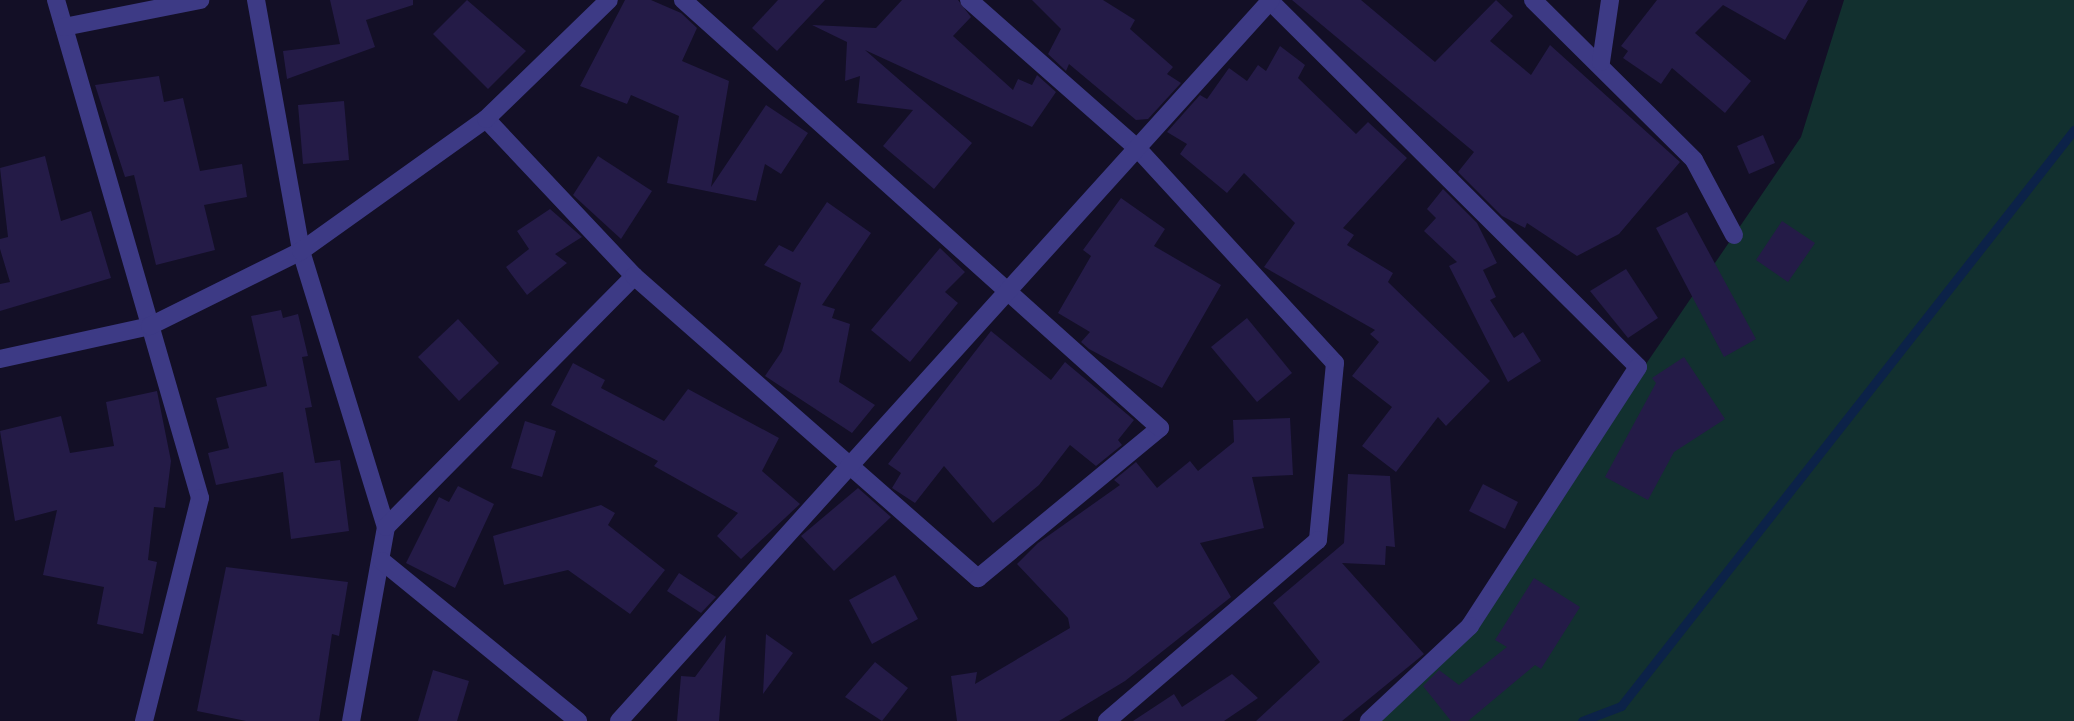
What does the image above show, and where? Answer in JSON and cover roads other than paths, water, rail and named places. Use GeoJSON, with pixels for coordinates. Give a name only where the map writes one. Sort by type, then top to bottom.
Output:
{"type":"FeatureCollection","features":[{"type":"Feature","properties":{"kind":"street"},"geometry":{"type":"LineString","coordinates":[[57,0],[200,498],[144,721]]}},
{"type":"Feature","properties":{"kind":"street"},"geometry":{"type":"LineString","coordinates":[[64,27],[200,0]]}},
{"type":"Feature","properties":{"kind":"street"},"geometry":{"type":"LineString","coordinates":[[256,0],[301,251],[386,527],[382,561],[351,721]]}},
{"type":"Feature","properties":{"kind":"street"},"geometry":{"type":"LineString","coordinates":[[0,359],[150,326],[301,251],[486,119],[609,0]]}},
{"type":"Feature","properties":{"kind":"street"},"geometry":{"type":"LineString","coordinates":[[486,119],[634,276],[978,578],[1160,428],[1011,290],[683,0]]}},
{"type":"Feature","properties":{"kind":"street"},"geometry":{"type":"LineString","coordinates":[[969,0],[1138,149],[1335,363],[1318,540],[1107,721]]}},
{"type":"Feature","properties":{"kind":"street"},"geometry":{"type":"LineString","coordinates":[[619,721],[1011,290],[1270,0],[1638,367],[1470,626],[1369,721]]}},
{"type":"Feature","properties":{"kind":"street"},"geometry":{"type":"LineString","coordinates":[[1533,0],[1601,62],[1694,160],[1734,235]]}},
{"type":"Feature","properties":{"kind":"street"},"geometry":{"type":"LineString","coordinates":[[1601,62],[1610,0]]}},
{"type":"Feature","properties":{"kind":"street"},"geometry":{"type":"LineString","coordinates":[[386,527],[634,276]]}},
{"type":"Feature","properties":{"kind":"street"},"geometry":{"type":"LineString","coordinates":[[382,561],[578,721]]}},
{"type":"Feature","properties":{"kind":"waterway"},"geometry":{"type":"LineString","coordinates":[[1582,721],[1621,706],[2074,130]]}}]}
